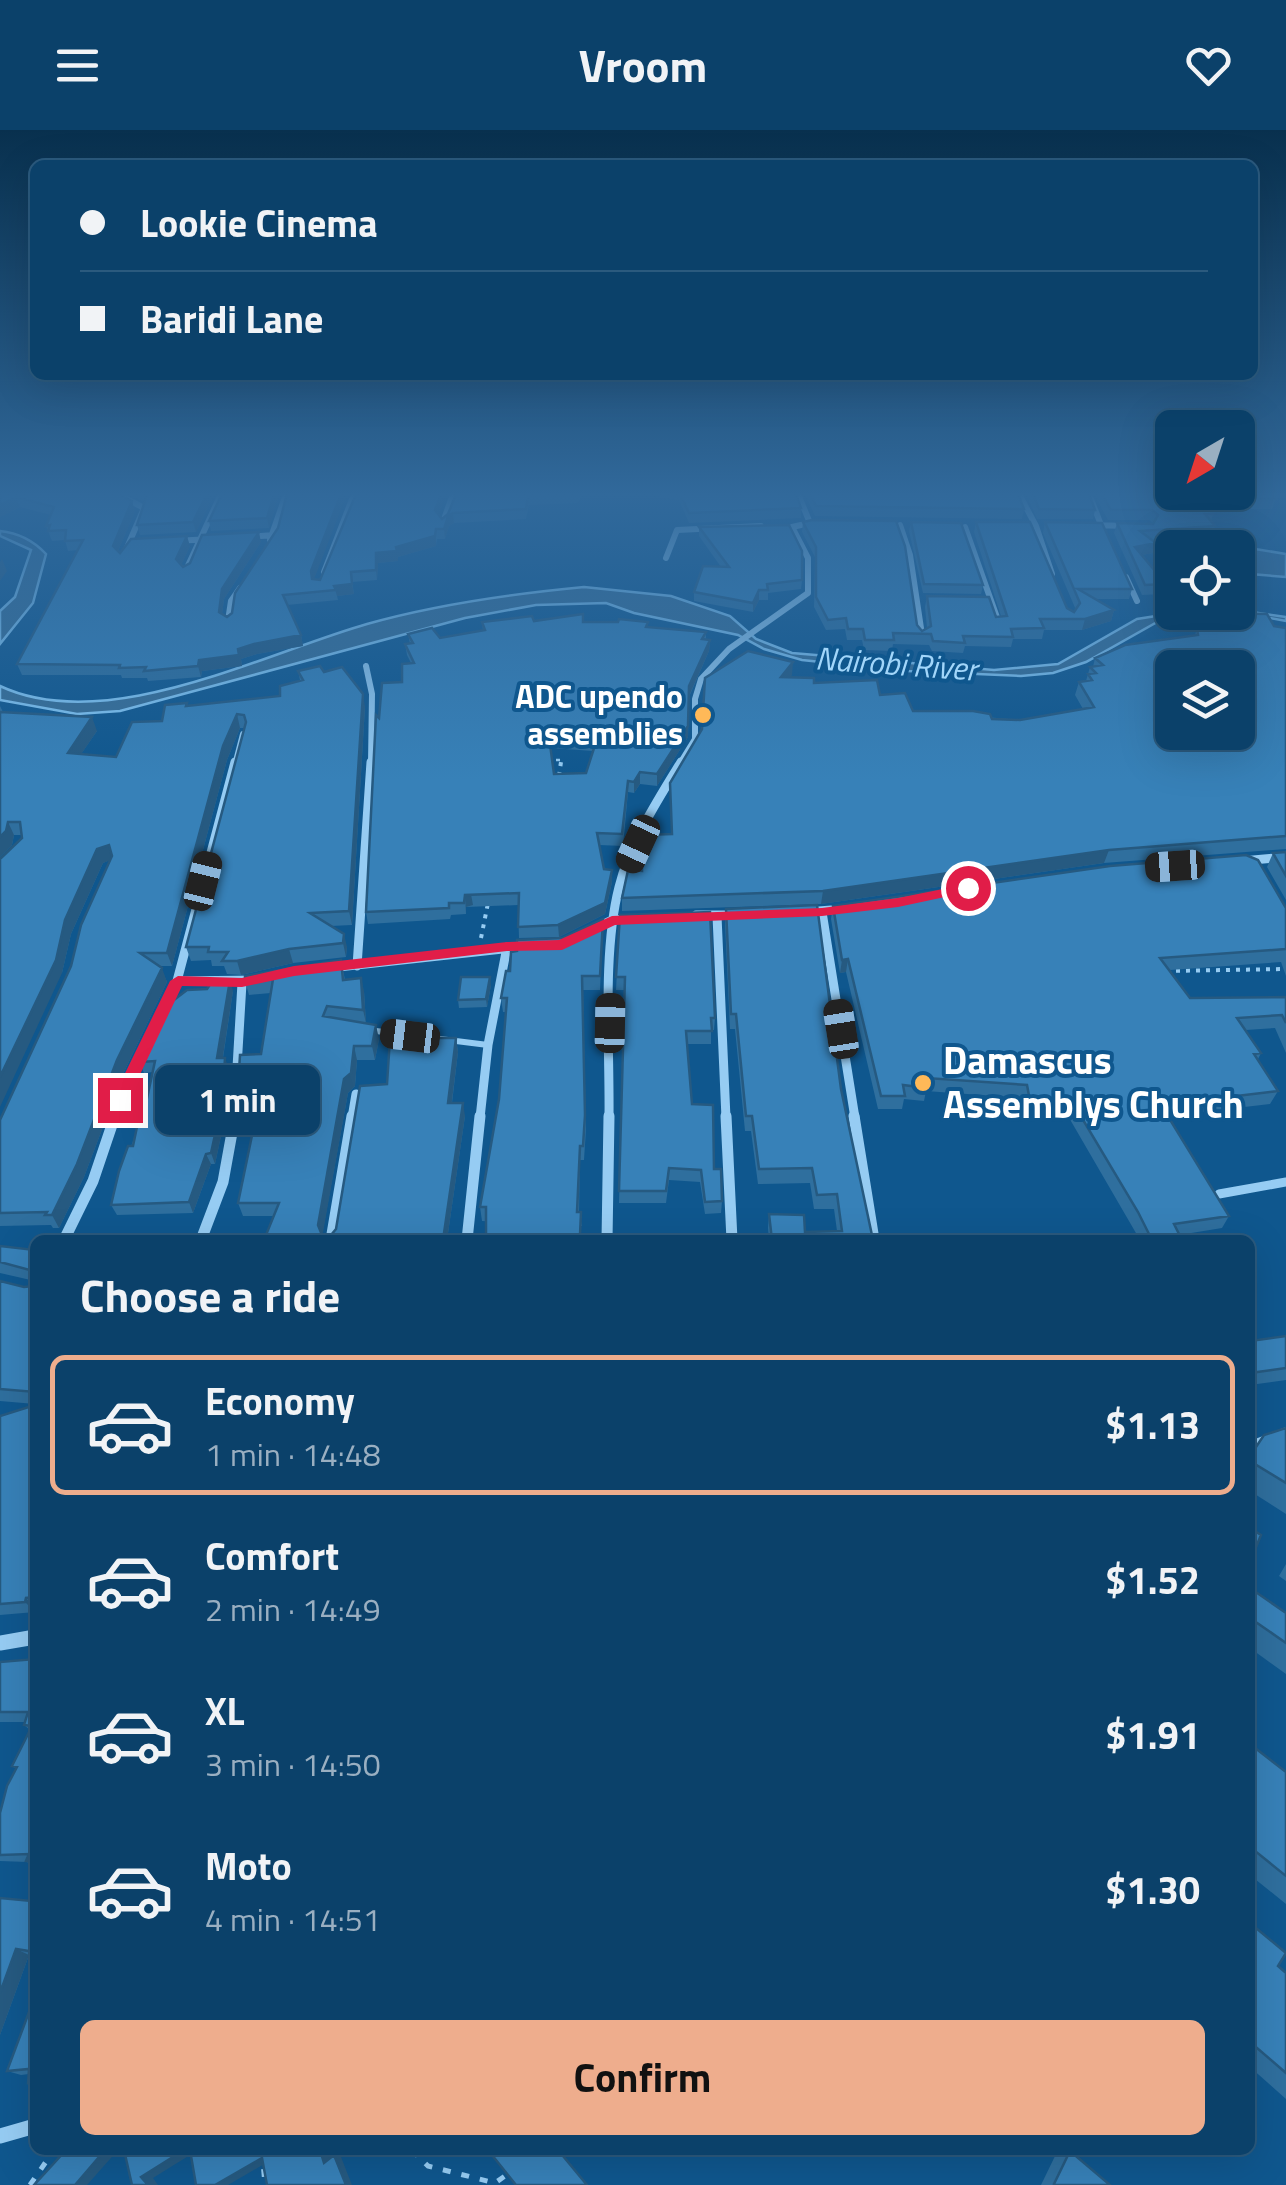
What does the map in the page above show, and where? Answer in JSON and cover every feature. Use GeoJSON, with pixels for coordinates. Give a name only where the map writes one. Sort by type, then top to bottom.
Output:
{"type":"FeatureCollection","features":[{"type":"Feature","properties":{"kind":"street"},"geometry":{"type":"LineString","coordinates":[[228,621],[231,601],[239,590]]}},
{"type":"Feature","properties":{"kind":"street"},"geometry":{"type":"LineString","coordinates":[[607,1235],[612,920],[620,882],[651,811],[695,739],[698,686],[729,650],[809,590]]}},
{"type":"Feature","properties":{"kind":"street"},"geometry":{"type":"LineString","coordinates":[[916,590],[922,634]]}},
{"type":"Feature","properties":{"kind":"street"},"geometry":{"type":"LineString","coordinates":[[987,590],[999,623]]}},
{"type":"Feature","properties":{"kind":"street"},"geometry":{"type":"LineString","coordinates":[[1132,590],[1137,601]]}},
{"type":"Feature","properties":{"kind":"street"},"geometry":{"type":"LineString","coordinates":[[918,600],[934,600]]}},
{"type":"Feature","properties":{"kind":"street"},"geometry":{"type":"LineString","coordinates":[[977,601],[991,601]]}},
{"type":"Feature","properties":{"kind":"street"},"geometry":{"type":"LineString","coordinates":[[357,966],[370,809],[372,694],[366,666]]}},
{"type":"Feature","properties":{"kind":"street"},"geometry":{"type":"LineString","coordinates":[[66,1235],[93,1181],[120,1100],[178,981],[243,734]]}},
{"type":"Feature","properties":{"kind":"street"},"geometry":{"type":"LineString","coordinates":[[1228,862],[1286,857]]}},
{"type":"Feature","properties":{"kind":"street"},"geometry":{"type":"LineString","coordinates":[[1242,861],[1258,867]]}},
{"type":"Feature","properties":{"kind":"street"},"geometry":{"type":"LineString","coordinates":[[793,912],[850,908]]}},
{"type":"Feature","properties":{"kind":"street"},"geometry":{"type":"LineString","coordinates":[[822,912],[873,1235]]}},
{"type":"Feature","properties":{"kind":"street"},"geometry":{"type":"LineString","coordinates":[[686,915],[748,915]]}},
{"type":"Feature","properties":{"kind":"street"},"geometry":{"type":"LineString","coordinates":[[717,916],[732,1235]]}},
{"type":"Feature","properties":{"kind":"street"},"geometry":{"type":"LineString","coordinates":[[578,937],[612,920],[648,917]]}},
{"type":"Feature","properties":{"kind":"street"},"geometry":{"type":"LineString","coordinates":[[310,970],[507,946],[543,946]]}},
{"type":"Feature","properties":{"kind":"street"},"geometry":{"type":"LineString","coordinates":[[467,1235],[488,1045],[507,946]]}},
{"type":"Feature","properties":{"kind":"street"},"geometry":{"type":"LineString","coordinates":[[178,981],[242,982],[278,977]]}},
{"type":"Feature","properties":{"kind":"street"},"geometry":{"type":"LineString","coordinates":[[202,1235],[217,1198],[229,1143],[242,982]]}},
{"type":"Feature","properties":{"kind":"street"},"geometry":{"type":"LineString","coordinates":[[332,1235],[356,1094]]}},
{"type":"Feature","properties":{"kind":"street"},"geometry":{"type":"LineString","coordinates":[[1255,1445],[1286,1434]]}},
{"type":"Feature","properties":{"kind":"street"},"geometry":{"type":"LineString","coordinates":[[0,1644],[30,1638]]}},
{"type":"Feature","properties":{"kind":"street"},"geometry":{"type":"LineString","coordinates":[[0,2136],[30,2127]]}},
{"type":"Feature","properties":{"kind":"lane"},"geometry":{"type":"LineString","coordinates":[[351,1028],[488,1045]]}},
{"type":"Feature","properties":{"kind":"lane"},"geometry":{"type":"LineString","coordinates":[[1219,1194],[1286,1182]]}},
{"type":"Feature","properties":{"kind":"path"},"geometry":{"type":"LineString","coordinates":[[543,760],[561,760],[557,780]]}},
{"type":"Feature","properties":{"kind":"path"},"geometry":{"type":"LineString","coordinates":[[478,952],[491,889]]}},
{"type":"Feature","properties":{"kind":"path"},"geometry":{"type":"LineString","coordinates":[[1159,972],[1286,969]]}},
{"type":"Feature","properties":{"kind":"path"},"geometry":{"type":"LineString","coordinates":[[30,2185],[51,2155]]}},
{"type":"Feature","properties":{"kind":"path"},"geometry":{"type":"LineString","coordinates":[[263,2155],[266,2185]]}},
{"type":"Feature","properties":{"kind":"path"},"geometry":{"type":"LineString","coordinates":[[417,2155],[428,2166],[495,2184],[505,2176]]}},
{"type":"Feature","properties":{"kind":"water"},"geometry":{"type":"Polygon","coordinates":[[[17,590],[36,590],[33,603],[0,644],[0,611],[17,590]]]}},
{"type":"Feature","properties":{"kind":"water","name":"Nairobi River"},"geometry":{"type":"Polygon","coordinates":[[[557,590],[671,596],[730,616],[756,639],[792,653],[994,670],[1058,664],[1137,619],[1155,616],[1155,623],[1086,662],[1053,673],[1021,676],[907,671],[802,660],[764,649],[738,635],[634,613],[606,603],[536,605],[465,618],[120,711],[77,714],[0,700],[0,686],[42,699],[87,702],[135,696],[233,670],[367,624],[474,601],[557,590]]]}},
{"type":"Feature","properties":{"kind":"water"},"geometry":{"type":"Polygon","coordinates":[[[1255,612],[1286,617],[1286,621],[1255,615],[1255,612]]]}},
{"type":"Feature","properties":{"kind":"building"},"geometry":{"type":"Polygon","coordinates":[[[56,590],[222,590],[219,612],[227,617],[232,613],[237,590],[336,590],[283,595],[301,635],[238,649],[239,655],[199,660],[198,666],[144,671],[146,667],[119,668],[120,665],[17,664],[56,590]]]}},
{"type":"Feature","properties":{"kind":"building"},"geometry":{"type":"Polygon","coordinates":[[[695,590],[768,590],[759,590],[753,603],[695,590]]]}},
{"type":"Feature","properties":{"kind":"building"},"geometry":{"type":"Polygon","coordinates":[[[816,590],[912,590],[917,625],[922,631],[931,626],[927,596],[989,597],[996,617],[1007,616],[998,590],[1059,590],[1067,608],[1074,612],[1080,603],[1074,590],[1080,590],[1114,610],[1085,619],[1040,619],[1044,628],[1011,629],[1013,637],[963,636],[965,643],[933,641],[931,634],[893,633],[894,640],[865,640],[863,629],[848,629],[846,618],[828,620],[816,590]]]}},
{"type":"Feature","properties":{"kind":"building"},"geometry":{"type":"Polygon","coordinates":[[[583,614],[583,622],[648,622],[646,627],[706,632],[702,639],[710,640],[689,686],[688,726],[657,774],[640,772],[634,782],[628,781],[622,834],[597,833],[604,869],[612,870],[605,903],[558,925],[518,927],[519,893],[465,895],[464,903],[449,903],[449,908],[366,912],[376,715],[379,718],[382,683],[402,682],[402,664],[414,663],[405,644],[413,643],[408,634],[432,628],[440,638],[485,630],[482,622],[532,616],[534,621],[583,614]],[[549,737],[554,774],[586,773],[597,739],[549,737]]]}},
{"type":"Feature","properties":{"kind":"building"},"geometry":{"type":"Polygon","coordinates":[[[1255,614],[1267,614],[1274,626],[1286,628],[1286,836],[1109,850],[823,891],[622,898],[628,870],[642,871],[642,835],[672,834],[670,783],[702,729],[705,678],[748,651],[793,662],[781,677],[814,678],[814,683],[877,680],[880,695],[905,693],[913,711],[973,711],[990,714],[992,719],[1020,720],[1094,707],[1079,682],[1092,680],[1088,674],[1096,673],[1090,667],[1103,665],[1095,658],[1125,645],[1198,635],[1197,630],[1255,630],[1255,614]]]}},
{"type":"Feature","properties":{"kind":"building"},"geometry":{"type":"Polygon","coordinates":[[[320,666],[324,672],[342,667],[363,694],[349,911],[310,913],[344,934],[343,943],[289,949],[237,961],[222,961],[228,952],[186,947],[246,722],[244,715],[237,714],[223,746],[167,953],[140,953],[162,968],[117,1060],[77,1164],[52,1215],[0,1213],[0,1120],[71,966],[81,925],[112,856],[109,845],[97,849],[65,920],[56,960],[0,1077],[0,859],[22,838],[20,822],[8,822],[0,837],[0,712],[92,717],[68,753],[116,757],[132,722],[162,721],[165,705],[280,696],[280,686],[303,680],[298,671],[320,666]]]}},
{"type":"Feature","properties":{"kind":"building"},"geometry":{"type":"Polygon","coordinates":[[[1286,852],[1286,876],[1273,853],[1286,852]]]}},
{"type":"Feature","properties":{"kind":"building"},"geometry":{"type":"Polygon","coordinates":[[[1246,855],[1258,860],[1286,908],[1286,949],[1160,958],[1190,998],[1286,997],[1286,1023],[1282,1015],[1237,1018],[1261,1053],[1254,1054],[1278,1091],[1161,1105],[1229,1216],[1174,1224],[1180,1235],[1150,1235],[1073,1103],[1030,1101],[1027,1085],[927,1078],[927,1088],[903,1085],[905,1096],[881,1096],[848,959],[842,960],[833,906],[1110,866],[1246,855]]]}},
{"type":"Feature","properties":{"kind":"building"},"geometry":{"type":"Polygon","coordinates":[[[817,905],[841,1089],[872,1235],[771,1235],[769,1214],[804,1215],[805,1232],[842,1231],[837,1194],[817,1195],[812,1168],[759,1169],[752,1116],[746,1116],[736,1014],[731,1014],[726,909],[817,905]]]}},
{"type":"Feature","properties":{"kind":"building"},"geometry":{"type":"Polygon","coordinates":[[[710,912],[715,1018],[711,1018],[712,1031],[686,1031],[692,1104],[713,1105],[714,1169],[721,1169],[722,1201],[705,1202],[701,1170],[669,1168],[666,1191],[619,1191],[625,977],[616,977],[620,915],[710,912]]]}},
{"type":"Feature","properties":{"kind":"building"},"geometry":{"type":"Polygon","coordinates":[[[603,919],[600,976],[582,976],[585,1115],[577,1212],[581,1212],[580,1235],[486,1235],[486,1207],[480,1207],[499,1099],[507,998],[501,998],[506,971],[510,971],[511,952],[517,951],[517,940],[563,938],[603,919]]]}},
{"type":"Feature","properties":{"kind":"building"},"geometry":{"type":"Polygon","coordinates":[[[341,960],[343,980],[361,978],[363,1010],[327,1006],[323,1016],[376,1025],[372,1046],[354,1046],[351,1073],[344,1079],[318,1225],[322,1235],[266,1235],[279,1203],[238,1203],[262,1087],[238,1088],[240,1055],[261,1054],[273,979],[245,981],[245,976],[341,960]]]}},
{"type":"Feature","properties":{"kind":"building"},"geometry":{"type":"Polygon","coordinates":[[[461,977],[490,977],[486,999],[458,1000],[461,977]]]}},
{"type":"Feature","properties":{"kind":"building"},"geometry":{"type":"Polygon","coordinates":[[[213,980],[230,980],[217,1058],[225,1058],[222,1103],[211,1153],[206,1154],[189,1202],[111,1205],[128,1146],[133,1146],[155,1061],[139,1062],[166,1006],[187,990],[207,989],[213,980]]]}},
{"type":"Feature","properties":{"kind":"building"},"geometry":{"type":"Polygon","coordinates":[[[390,1038],[456,1038],[448,1103],[463,1103],[444,1235],[331,1235],[336,1229],[360,1086],[387,1084],[390,1038]]]}},
{"type":"Feature","properties":{"kind":"building"},"geometry":{"type":"Polygon","coordinates":[[[0,1246],[30,1249],[30,1270],[0,1262],[0,1246]]]}},
{"type":"Feature","properties":{"kind":"building"},"geometry":{"type":"Polygon","coordinates":[[[0,1281],[30,1286],[30,1392],[0,1389],[0,1281]]]}},
{"type":"Feature","properties":{"kind":"building"},"geometry":{"type":"Polygon","coordinates":[[[1286,1336],[1286,1368],[1255,1372],[1255,1340],[1286,1336]]]}},
{"type":"Feature","properties":{"kind":"building"},"geometry":{"type":"Polygon","coordinates":[[[30,1407],[30,1598],[25,1602],[0,1604],[0,1416],[30,1407]]]}},
{"type":"Feature","properties":{"kind":"building"},"geometry":{"type":"Polygon","coordinates":[[[1286,1428],[1286,1483],[1255,1464],[1255,1448],[1264,1435],[1286,1428]]]}},
{"type":"Feature","properties":{"kind":"building"},"geometry":{"type":"Polygon","coordinates":[[[1255,1591],[1286,1613],[1286,1643],[1255,1621],[1255,1591]]]}},
{"type":"Feature","properties":{"kind":"building"},"geometry":{"type":"Polygon","coordinates":[[[30,1659],[30,1726],[24,1725],[28,1712],[0,1712],[0,1662],[30,1659]]]}},
{"type":"Feature","properties":{"kind":"building"},"geometry":{"type":"Polygon","coordinates":[[[30,1730],[30,1861],[26,1861],[29,1854],[0,1855],[0,1813],[17,1767],[12,1766],[30,1730]]]}},
{"type":"Feature","properties":{"kind":"building"},"geometry":{"type":"Polygon","coordinates":[[[1255,1748],[1286,1772],[1286,1876],[1255,1851],[1255,1748]]]}},
{"type":"Feature","properties":{"kind":"building"},"geometry":{"type":"Polygon","coordinates":[[[0,1898],[30,1901],[30,1951],[16,1949],[0,1993],[0,1898]]]}},
{"type":"Feature","properties":{"kind":"building"},"geometry":{"type":"Polygon","coordinates":[[[1255,1927],[1286,1953],[1278,1966],[1286,1973],[1286,2073],[1255,2046],[1255,1927]]]}},
{"type":"Feature","properties":{"kind":"building"},"geometry":{"type":"Polygon","coordinates":[[[30,2009],[30,2082],[29,2069],[7,2071],[30,2009]]]}},
{"type":"Feature","properties":{"kind":"building"},"geometry":{"type":"Polygon","coordinates":[[[61,2155],[101,2155],[75,2185],[34,2185],[61,2155]]]}},
{"type":"Feature","properties":{"kind":"building"},"geometry":{"type":"Polygon","coordinates":[[[125,2155],[176,2155],[141,2177],[148,2185],[132,2185],[125,2155]]]}},
{"type":"Feature","properties":{"kind":"building"},"geometry":{"type":"Polygon","coordinates":[[[191,2155],[322,2155],[324,2163],[334,2155],[346,2185],[267,2185],[262,2158],[215,2185],[196,2185],[191,2155]]]}},
{"type":"Feature","properties":{"kind":"building"},"geometry":{"type":"Polygon","coordinates":[[[492,2155],[562,2155],[587,2185],[516,2185],[492,2155]]]}},
{"type":"Feature","properties":{"kind":"building"},"geometry":{"type":"Polygon","coordinates":[[[1068,2155],[1075,2155],[1110,2185],[1056,2185],[1068,2155]]]}},
{"type":"Feature","properties":{"kind":"place","name":"ADC upendo assemblies"},"geometry":{"type":"Point","coordinates":[703,715]}},
{"type":"Feature","properties":{"kind":"place","name":"Damascus Assemblys Church"},"geometry":{"type":"Point","coordinates":[923,1083]}},
{"type":"Feature","properties":{"kind":"route"},"geometry":{"type":"LineString","coordinates":[[120,1100],[178,981],[242,982],[294,971],[507,946],[562,945],[612,920],[822,912],[898,903],[968,888]]}}]}
